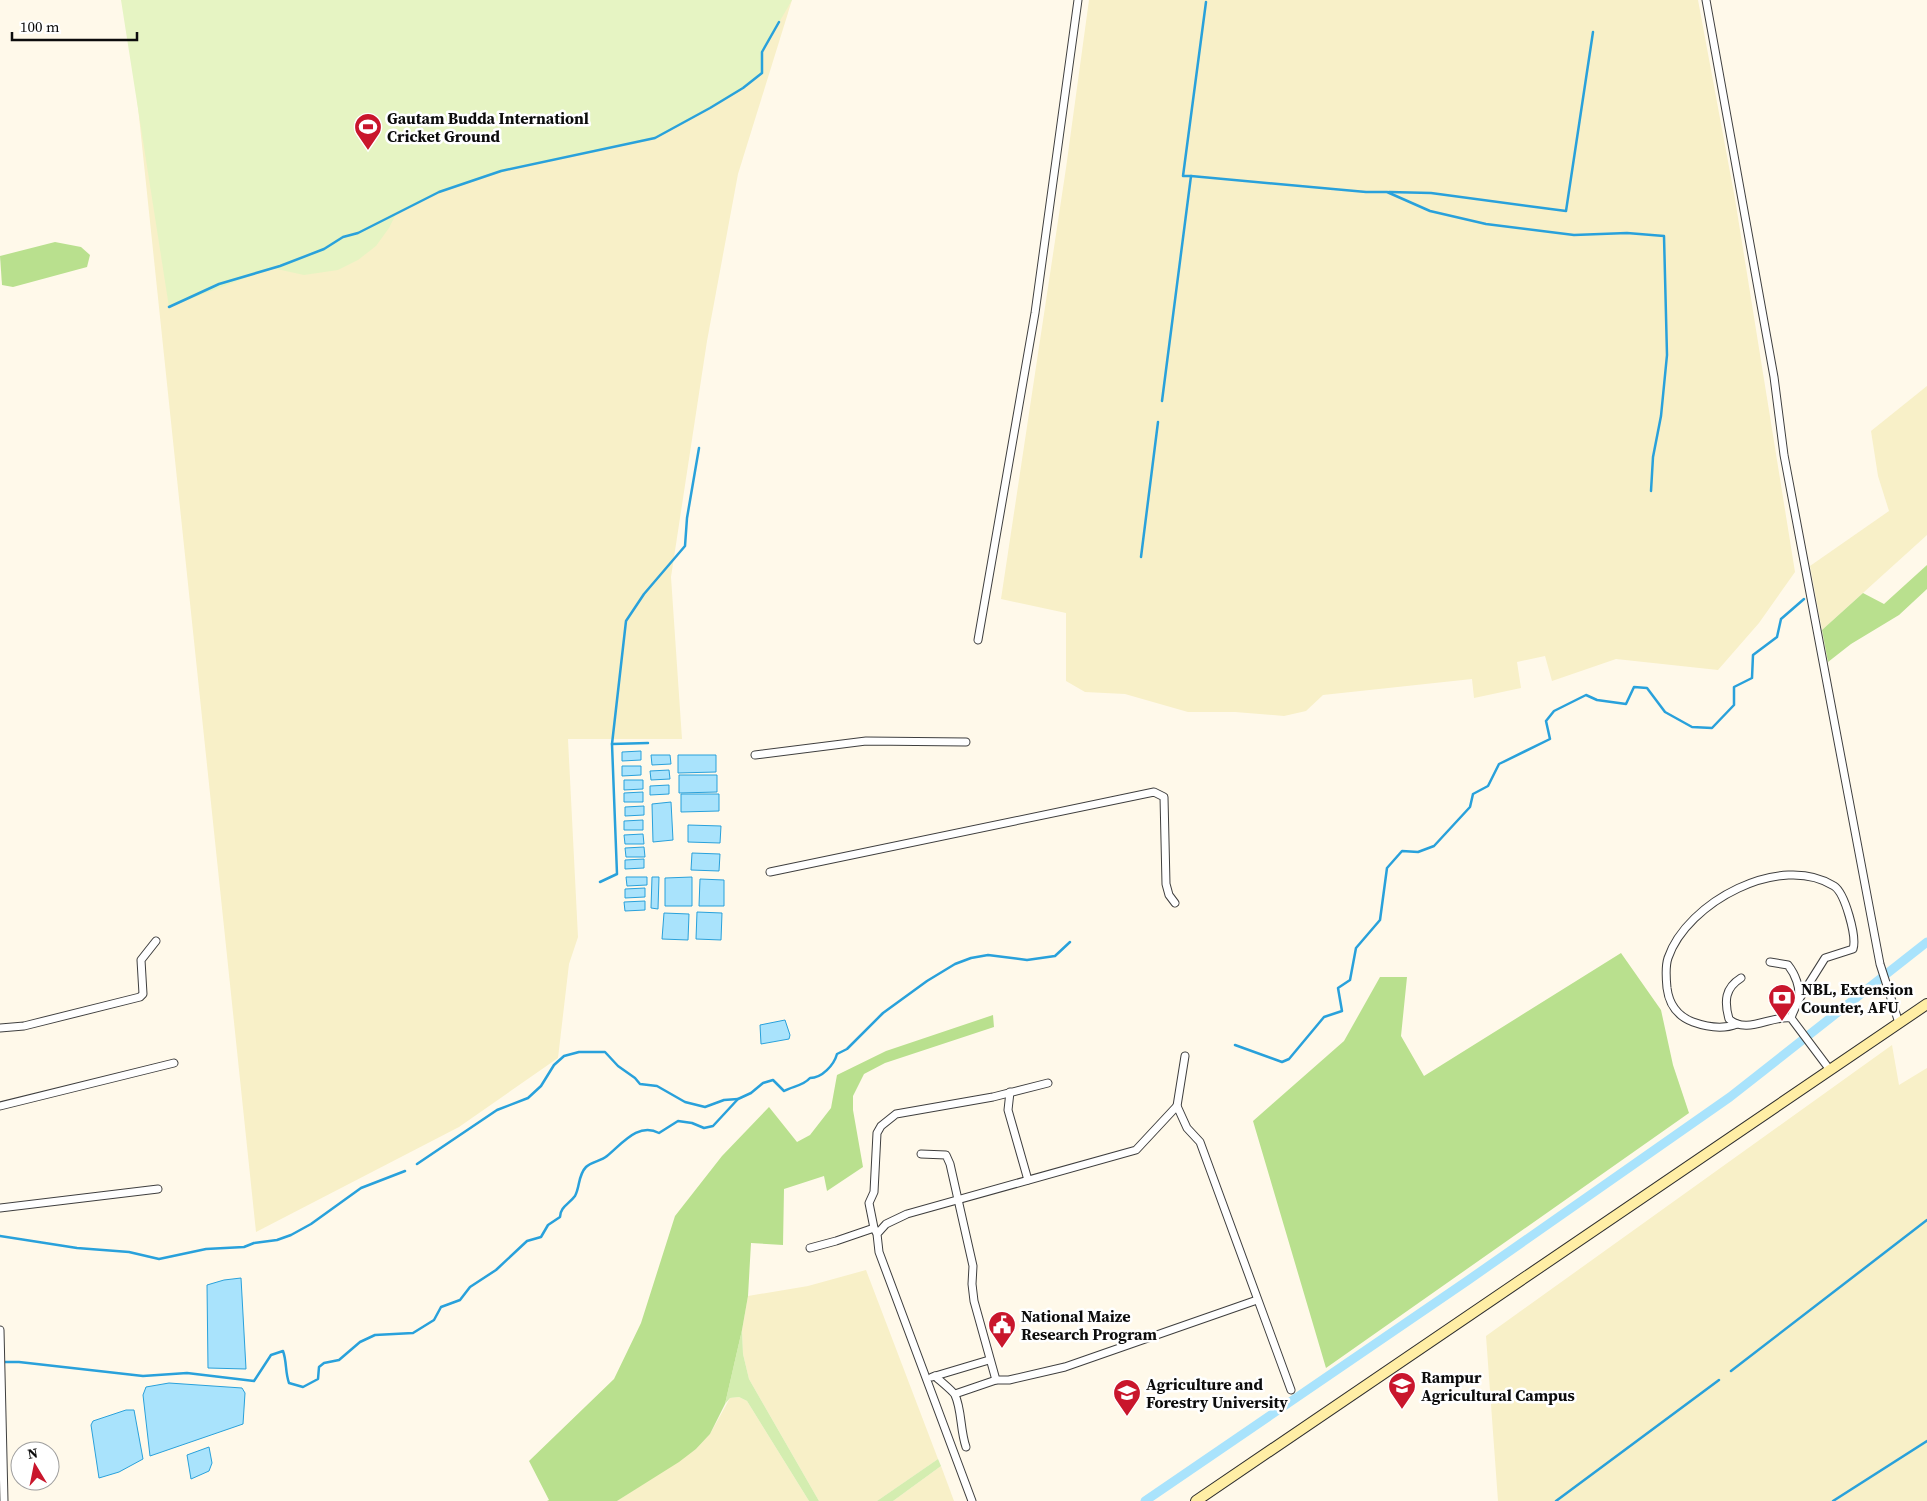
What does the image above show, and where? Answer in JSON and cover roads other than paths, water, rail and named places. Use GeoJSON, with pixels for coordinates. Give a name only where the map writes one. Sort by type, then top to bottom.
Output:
{"type":"FeatureCollection","features":[{"type":"Feature","properties":{"kind":"main road"},"geometry":{"type":"LineString","coordinates":[[1196,1501],[1927,1004]]}},
{"type":"Feature","properties":{"kind":"street"},"geometry":{"type":"LineString","coordinates":[[978,640],[1035,313],[1078,0]]}},
{"type":"Feature","properties":{"kind":"street"},"geometry":{"type":"LineString","coordinates":[[1706,0],[1774,376],[1784,455],[1880,964],[1900,1023]]}},
{"type":"Feature","properties":{"kind":"street"},"geometry":{"type":"LineString","coordinates":[[755,755],[866,741],[966,742]]}},
{"type":"Feature","properties":{"kind":"street"},"geometry":{"type":"LineString","coordinates":[[770,872],[1154,792],[1164,797],[1166,884],[1169,895],[1176,903]]}},
{"type":"Feature","properties":{"kind":"street"},"geometry":{"type":"LineString","coordinates":[[1791,1018],[1793,1009],[1825,958],[1848,952],[1853,949],[1855,943],[1846,906],[1837,888],[1815,878],[1796,874],[1784,874],[1766,878],[1726,894],[1692,919],[1682,932],[1668,960],[1666,971],[1668,997],[1673,1008],[1687,1020],[1704,1026],[1719,1028],[1784,1017],[1791,1018],[1830,1070]]}},
{"type":"Feature","properties":{"kind":"street"},"geometry":{"type":"LineString","coordinates":[[0,1028],[24,1026],[140,997],[143,994],[140,960],[156,941]]}},
{"type":"Feature","properties":{"kind":"street"},"geometry":{"type":"LineString","coordinates":[[1770,962],[1788,965],[1792,970],[1797,984],[1798,1001]]}},
{"type":"Feature","properties":{"kind":"street"},"geometry":{"type":"LineString","coordinates":[[1737,1024],[1729,1018],[1727,995],[1729,988],[1741,978]]}},
{"type":"Feature","properties":{"kind":"street"},"geometry":{"type":"LineString","coordinates":[[810,1248],[876,1231],[894,1219],[1136,1150],[1176,1106],[1185,1056]]}},
{"type":"Feature","properties":{"kind":"street"},"geometry":{"type":"LineString","coordinates":[[0,1106],[174,1063]]}},
{"type":"Feature","properties":{"kind":"street"},"geometry":{"type":"LineString","coordinates":[[972,1501],[879,1252],[869,1203],[874,1192],[876,1133],[881,1126],[896,1114],[1048,1083]]}},
{"type":"Feature","properties":{"kind":"street"},"geometry":{"type":"LineString","coordinates":[[1010,1092],[1008,1110],[1028,1180]]}},
{"type":"Feature","properties":{"kind":"street"},"geometry":{"type":"LineString","coordinates":[[1176,1106],[1187,1128],[1200,1142],[1291,1390]]}},
{"type":"Feature","properties":{"kind":"street"},"geometry":{"type":"LineString","coordinates":[[921,1154],[946,1155],[973,1266],[972,1284],[974,1300],[996,1380]]}},
{"type":"Feature","properties":{"kind":"street"},"geometry":{"type":"LineString","coordinates":[[0,1208],[158,1189]]}},
{"type":"Feature","properties":{"kind":"street"},"geometry":{"type":"LineString","coordinates":[[955,1394],[996,1380],[1009,1380],[1065,1368],[1257,1300]]}},
{"type":"Feature","properties":{"kind":"street"},"geometry":{"type":"LineString","coordinates":[[0,1330],[4,1501]]}},
{"type":"Feature","properties":{"kind":"street"},"geometry":{"type":"LineString","coordinates":[[926,1379],[989,1360]]}},
{"type":"Feature","properties":{"kind":"street"},"geometry":{"type":"LineString","coordinates":[[935,1376],[955,1394],[966,1447]]}},
{"type":"Feature","properties":{"kind":"water"},"geometry":{"type":"Polygon","coordinates":[[[641,751],[641,760],[622,761],[622,752],[641,751]]]}},
{"type":"Feature","properties":{"kind":"water"},"geometry":{"type":"Polygon","coordinates":[[[651,755],[670,755],[671,764],[652,765],[651,755]]]}},
{"type":"Feature","properties":{"kind":"water"},"geometry":{"type":"Polygon","coordinates":[[[678,755],[716,755],[716,772],[678,773],[678,755]]]}},
{"type":"Feature","properties":{"kind":"water"},"geometry":{"type":"Polygon","coordinates":[[[622,766],[641,766],[641,775],[622,776],[622,766]]]}},
{"type":"Feature","properties":{"kind":"water"},"geometry":{"type":"Polygon","coordinates":[[[669,770],[670,779],[651,780],[650,771],[669,770]]]}},
{"type":"Feature","properties":{"kind":"water"},"geometry":{"type":"Polygon","coordinates":[[[679,775],[717,775],[717,792],[679,793],[679,775]]]}},
{"type":"Feature","properties":{"kind":"water"},"geometry":{"type":"Polygon","coordinates":[[[624,780],[643,780],[643,789],[624,790],[624,780]]]}},
{"type":"Feature","properties":{"kind":"water"},"geometry":{"type":"Polygon","coordinates":[[[669,785],[669,794],[650,795],[650,786],[669,785]]]}},
{"type":"Feature","properties":{"kind":"water"},"geometry":{"type":"Polygon","coordinates":[[[643,792],[643,802],[624,802],[624,793],[643,792]]]}},
{"type":"Feature","properties":{"kind":"water"},"geometry":{"type":"Polygon","coordinates":[[[681,794],[719,794],[719,811],[681,812],[681,794]]]}},
{"type":"Feature","properties":{"kind":"water"},"geometry":{"type":"Polygon","coordinates":[[[671,802],[673,840],[653,842],[652,804],[671,802]]]}},
{"type":"Feature","properties":{"kind":"water"},"geometry":{"type":"Polygon","coordinates":[[[644,806],[644,815],[625,816],[625,807],[644,806]]]}},
{"type":"Feature","properties":{"kind":"water"},"geometry":{"type":"Polygon","coordinates":[[[643,820],[643,830],[624,830],[624,821],[643,820]]]}},
{"type":"Feature","properties":{"kind":"water"},"geometry":{"type":"Polygon","coordinates":[[[688,825],[721,826],[720,843],[688,842],[688,825]]]}},
{"type":"Feature","properties":{"kind":"water"},"geometry":{"type":"Polygon","coordinates":[[[643,834],[644,844],[625,844],[624,835],[643,834]]]}},
{"type":"Feature","properties":{"kind":"water"},"geometry":{"type":"Polygon","coordinates":[[[644,847],[645,857],[626,857],[625,848],[644,847]]]}},
{"type":"Feature","properties":{"kind":"water"},"geometry":{"type":"Polygon","coordinates":[[[692,853],[720,854],[719,871],[691,870],[692,853]]]}},
{"type":"Feature","properties":{"kind":"water"},"geometry":{"type":"Polygon","coordinates":[[[644,859],[644,868],[625,869],[625,860],[644,859]]]}},
{"type":"Feature","properties":{"kind":"water"},"geometry":{"type":"Polygon","coordinates":[[[626,877],[647,877],[647,885],[627,886],[626,877]]]}},
{"type":"Feature","properties":{"kind":"water"},"geometry":{"type":"Polygon","coordinates":[[[652,877],[659,877],[658,909],[651,908],[652,877]]]}},
{"type":"Feature","properties":{"kind":"water"},"geometry":{"type":"Polygon","coordinates":[[[692,877],[692,906],[665,906],[665,878],[692,877]]]}},
{"type":"Feature","properties":{"kind":"water"},"geometry":{"type":"Polygon","coordinates":[[[700,879],[724,880],[724,906],[699,906],[700,879]]]}},
{"type":"Feature","properties":{"kind":"water"},"geometry":{"type":"Polygon","coordinates":[[[645,888],[645,897],[625,898],[625,889],[645,888]]]}},
{"type":"Feature","properties":{"kind":"water"},"geometry":{"type":"Polygon","coordinates":[[[645,901],[645,910],[625,911],[624,902],[645,901]]]}},
{"type":"Feature","properties":{"kind":"water"},"geometry":{"type":"Polygon","coordinates":[[[697,912],[722,913],[721,940],[696,939],[697,912]]]}},
{"type":"Feature","properties":{"kind":"water"},"geometry":{"type":"Polygon","coordinates":[[[664,913],[689,914],[688,940],[662,939],[664,913]]]}},
{"type":"Feature","properties":{"kind":"water"},"geometry":{"type":"Polygon","coordinates":[[[785,1020],[790,1035],[789,1039],[761,1044],[760,1025],[785,1020]]]}},
{"type":"Feature","properties":{"kind":"water"},"geometry":{"type":"Polygon","coordinates":[[[241,1278],[246,1369],[208,1368],[207,1285],[241,1278]]]}},
{"type":"Feature","properties":{"kind":"water"},"geometry":{"type":"Polygon","coordinates":[[[169,1383],[242,1388],[245,1393],[243,1424],[150,1456],[143,1395],[146,1387],[169,1383]]]}},
{"type":"Feature","properties":{"kind":"water"},"geometry":{"type":"Polygon","coordinates":[[[126,1410],[134,1410],[143,1459],[119,1472],[99,1478],[91,1425],[93,1421],[126,1410]]]}},
{"type":"Feature","properties":{"kind":"water"},"geometry":{"type":"Polygon","coordinates":[[[209,1447],[212,1463],[209,1471],[191,1479],[187,1455],[209,1447]]]}},
{"type":"Feature","properties":{"kind":"waterway"},"geometry":{"type":"LineString","coordinates":[[1191,176],[1183,176],[1206,2]]}},
{"type":"Feature","properties":{"kind":"waterway"},"geometry":{"type":"LineString","coordinates":[[169,307],[219,284],[280,266],[324,249],[343,237],[358,233],[439,192],[501,171],[655,138],[743,88],[762,73],[762,52],[779,22]]}},
{"type":"Feature","properties":{"kind":"waterway"},"geometry":{"type":"LineString","coordinates":[[1389,192],[1431,193],[1566,211],[1593,32]]}},
{"type":"Feature","properties":{"kind":"waterway"},"geometry":{"type":"LineString","coordinates":[[1162,401],[1191,176],[1366,192],[1387,192],[1430,211],[1486,224],[1574,235],[1627,233],[1664,236],[1667,355],[1661,416],[1653,457],[1651,491]]}},
{"type":"Feature","properties":{"kind":"waterway"},"geometry":{"type":"LineString","coordinates":[[1141,557],[1158,422]]}},
{"type":"Feature","properties":{"kind":"waterway"},"geometry":{"type":"LineString","coordinates":[[600,882],[617,874],[612,744],[626,621],[644,594],[685,546],[687,518],[699,448]]}},
{"type":"Feature","properties":{"kind":"waterway"},"geometry":{"type":"LineString","coordinates":[[1235,1045],[1282,1062],[1289,1059],[1324,1017],[1342,1011],[1338,988],[1350,980],[1356,948],[1380,920],[1387,868],[1402,851],[1418,852],[1434,846],[1470,807],[1473,794],[1488,786],[1499,764],[1550,739],[1546,721],[1554,711],[1586,695],[1597,700],[1626,704],[1634,687],[1647,688],[1665,712],[1692,727],[1712,728],[1734,705],[1734,687],[1752,678],[1753,655],[1777,637],[1781,619],[1804,599]]}},
{"type":"Feature","properties":{"kind":"waterway"},"geometry":{"type":"LineString","coordinates":[[612,744],[648,743]]}},
{"type":"Feature","properties":{"kind":"waterway"},"geometry":{"type":"LineString","coordinates":[[2,1362],[19,1362],[143,1376],[187,1373],[254,1381],[271,1355],[283,1351],[289,1383],[303,1387],[318,1379],[319,1367],[324,1363],[339,1360],[360,1342],[375,1335],[413,1333],[434,1320],[441,1307],[460,1300],[470,1287],[496,1270],[527,1241],[541,1237],[548,1225],[560,1217],[563,1208],[575,1196],[583,1170],[605,1158],[637,1132],[651,1130],[659,1133],[678,1121],[692,1123],[704,1128],[713,1126],[738,1099],[751,1093],[763,1083],[773,1080],[784,1091],[810,1078],[819,1076],[830,1066],[837,1054],[847,1049],[883,1013],[927,981],[955,964],[971,958],[988,955],[1027,960],[1055,956],[1070,942]]}},
{"type":"Feature","properties":{"kind":"waterway"},"geometry":{"type":"LineString","coordinates":[[1145,1501],[1467,1281],[1730,1097],[1927,942]]}},
{"type":"Feature","properties":{"kind":"waterway"},"geometry":{"type":"LineString","coordinates":[[417,1164],[497,1110],[528,1098],[541,1086],[554,1065],[564,1056],[579,1052],[605,1052],[618,1066],[640,1084],[657,1086],[685,1102],[705,1107],[724,1100],[738,1099]]}},
{"type":"Feature","properties":{"kind":"waterway"},"geometry":{"type":"LineString","coordinates":[[0,1236],[77,1248],[129,1252],[159,1259],[206,1249],[244,1247],[291,1235],[311,1224],[361,1188],[405,1171]]}},
{"type":"Feature","properties":{"kind":"waterway"},"geometry":{"type":"LineString","coordinates":[[1731,1371],[1927,1220]]}},
{"type":"Feature","properties":{"kind":"waterway"},"geometry":{"type":"LineString","coordinates":[[1556,1501],[1719,1380]]}},
{"type":"Feature","properties":{"kind":"waterway"},"geometry":{"type":"LineString","coordinates":[[1833,1501],[1927,1441]]}},
{"type":"Feature","properties":{"kind":"place","name":"Gautam Budda Internationl Cricket Ground"},"geometry":{"type":"Point","coordinates":[368,151]}},
{"type":"Feature","properties":{"kind":"place","name":"NBL, Extension Counter, AFU"},"geometry":{"type":"Point","coordinates":[1782,1022]}},
{"type":"Feature","properties":{"kind":"place","name":"National Maize Research Program"},"geometry":{"type":"Point","coordinates":[1002,1349]}},
{"type":"Feature","properties":{"kind":"place","name":"Rampur Agricultural Campus"},"geometry":{"type":"Point","coordinates":[1402,1410]}},
{"type":"Feature","properties":{"kind":"place","name":"Agriculture and Forestry University"},"geometry":{"type":"Point","coordinates":[1127,1417]}}]}
